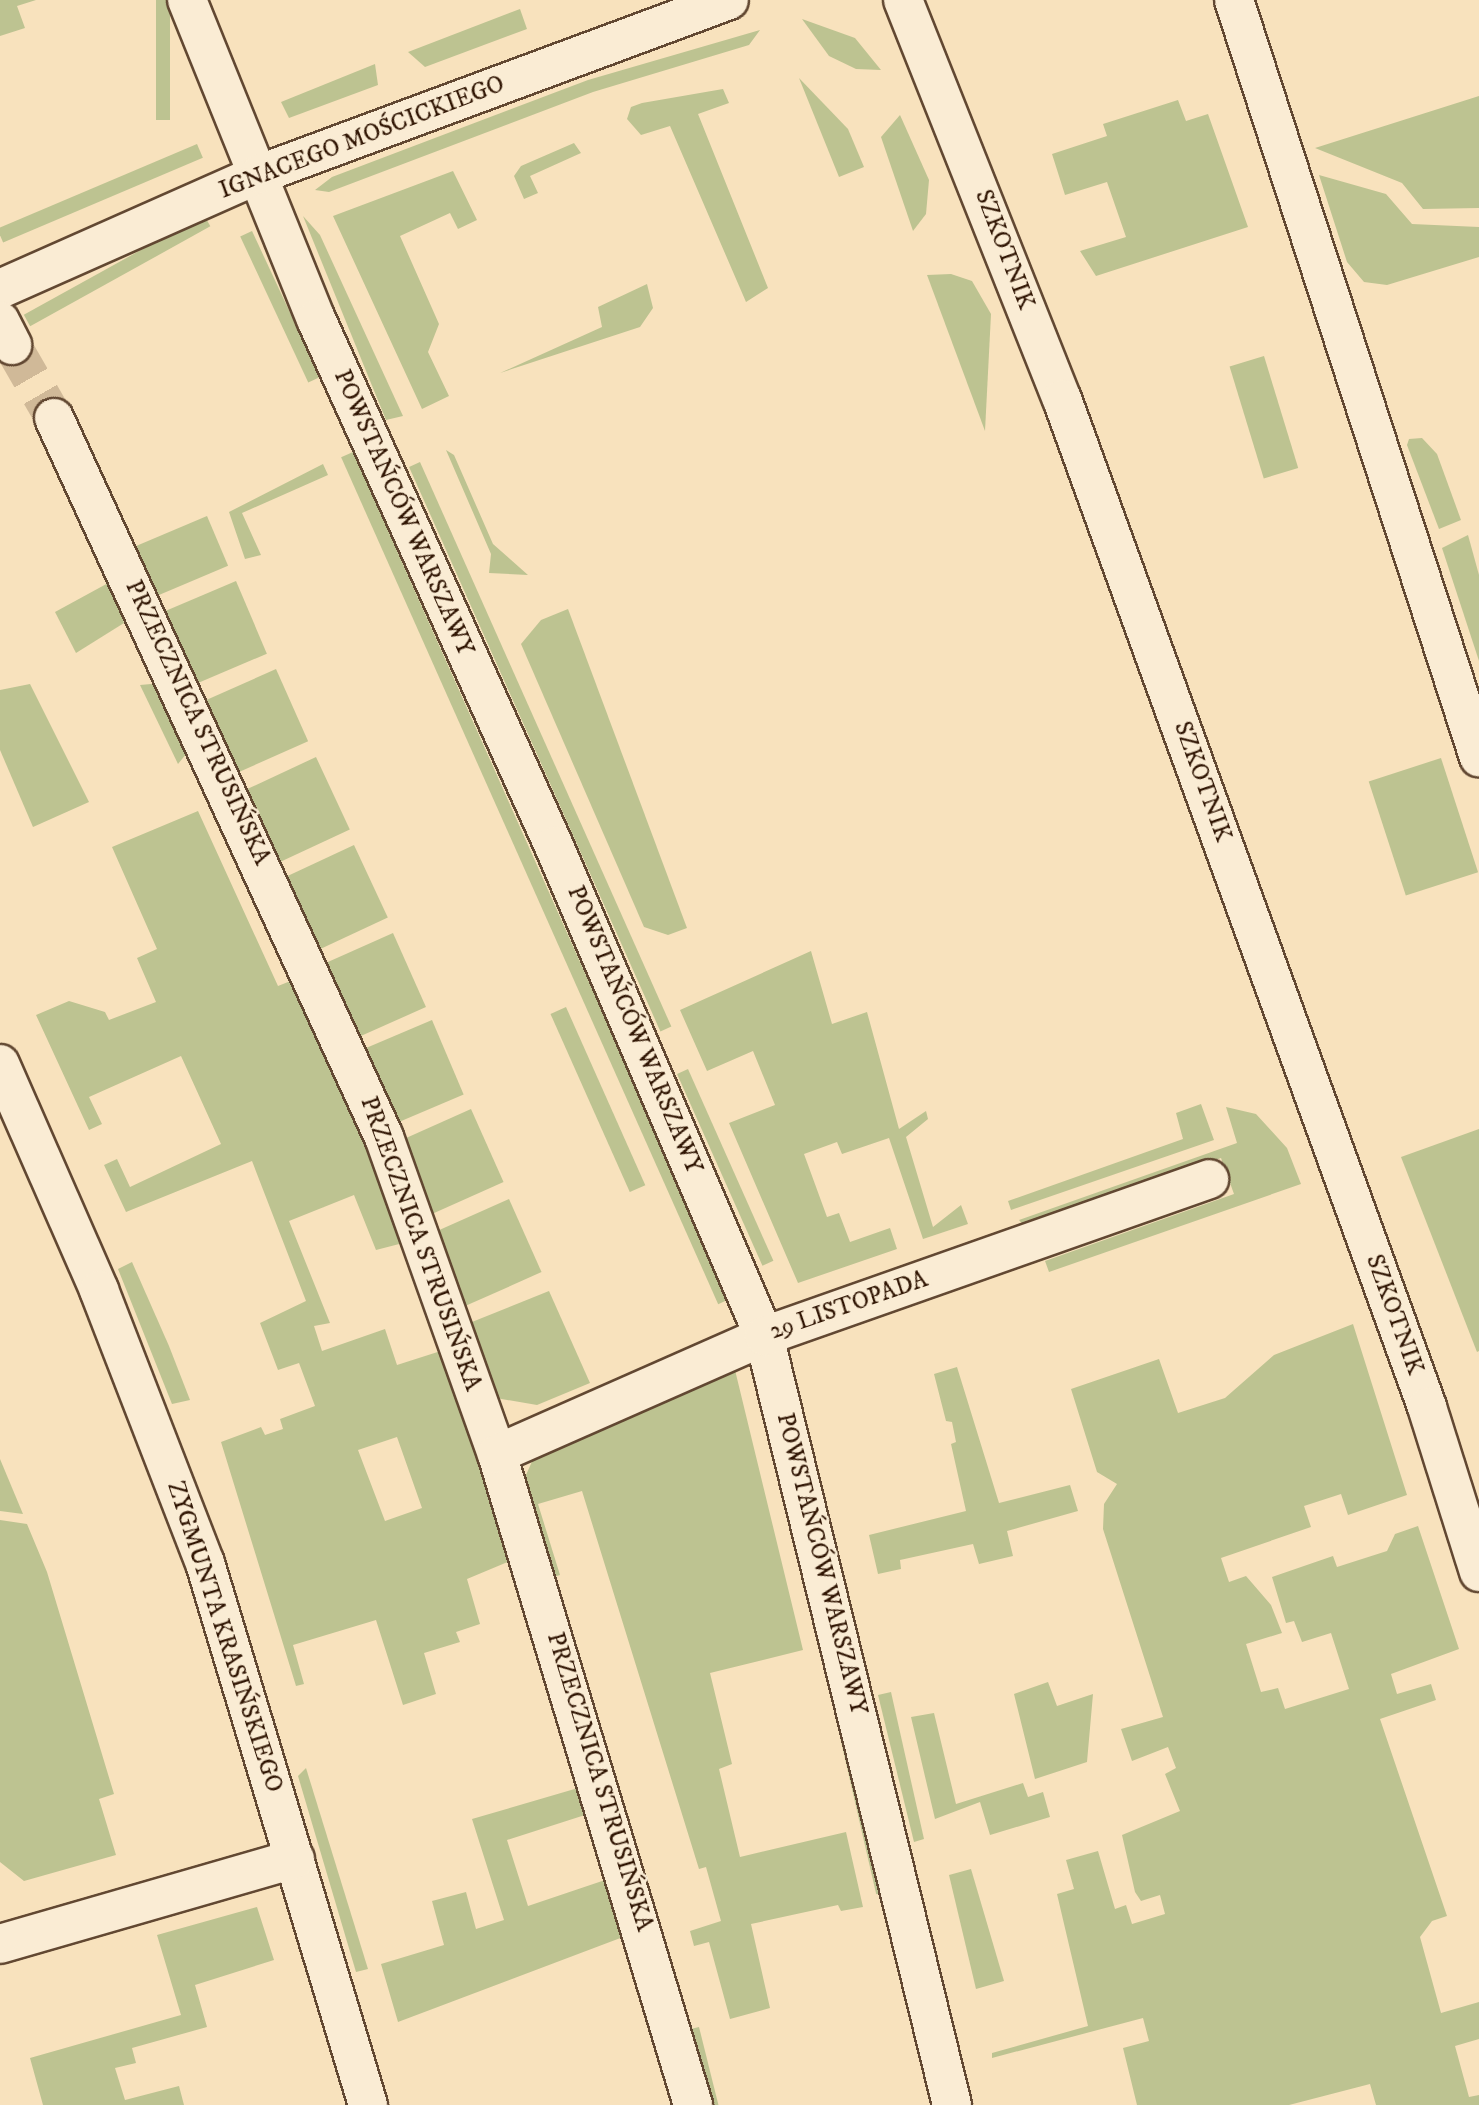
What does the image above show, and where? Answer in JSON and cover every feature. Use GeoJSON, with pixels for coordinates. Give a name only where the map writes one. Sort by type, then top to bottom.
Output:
{"type":"FeatureCollection","features":[{"type":"Feature","properties":{"kind":"street","name":"POWSTAŃCÓW WARSZAWY"},"geometry":{"type":"LineString","coordinates":[[187,0],[376,452],[554,846],[764,1336],[952,2105]]}},
{"type":"Feature","properties":{"kind":"street","name":"IGNACEGO MOŚCICKIEGO"},"geometry":{"type":"LineString","coordinates":[[0,289],[260,174],[729,0]]}},
{"type":"Feature","properties":{"kind":"street","name":"SZKOTNIK"},"geometry":{"type":"LineString","coordinates":[[902,0],[1067,413],[1427,1406],[1479,1572]]}},
{"type":"Feature","properties":{"kind":"street"},"geometry":{"type":"LineString","coordinates":[[1234,0],[1479,757]]}},
{"type":"Feature","properties":{"kind":"street","name":"PRZECZNICA STRUSIŃSKA"},"geometry":{"type":"LineString","coordinates":[[54,418],[377,1121],[497,1454],[693,2105]]}},
{"type":"Feature","properties":{"kind":"street","name":"ZYGMUNTA KRASIŃSKIEGO"},"geometry":{"type":"LineString","coordinates":[[0,1064],[99,1290],[205,1563],[368,2105]]}},
{"type":"Feature","properties":{"kind":"street","name":"29 LISTOPADA"},"geometry":{"type":"LineString","coordinates":[[497,1454],[764,1336],[1209,1179]]}},
{"type":"Feature","properties":{"kind":"street"},"geometry":{"type":"LineString","coordinates":[[0,1944],[295,1859]]}},
{"type":"Feature","properties":{"kind":"green space"},"geometry":{"type":"Polygon","coordinates":[[[0,0],[36,0],[17,6],[25,28],[0,36],[0,0]]]}},
{"type":"Feature","properties":{"kind":"green space"},"geometry":{"type":"Polygon","coordinates":[[[156,0],[170,0],[170,120],[156,120],[156,0]]]}},
{"type":"Feature","properties":{"kind":"green space"},"geometry":{"type":"Polygon","coordinates":[[[520,9],[527,29],[425,67],[408,52],[520,9]]]}},
{"type":"Feature","properties":{"kind":"green space"},"geometry":{"type":"Polygon","coordinates":[[[802,19],[855,38],[881,70],[856,69],[829,56],[802,19]]]}},
{"type":"Feature","properties":{"kind":"green space"},"geometry":{"type":"Polygon","coordinates":[[[760,30],[749,45],[593,92],[329,192],[315,190],[332,177],[588,80],[760,30]]]}},
{"type":"Feature","properties":{"kind":"green space"},"geometry":{"type":"Polygon","coordinates":[[[375,64],[378,85],[289,118],[281,102],[375,64]]]}},
{"type":"Feature","properties":{"kind":"green space"},"geometry":{"type":"Polygon","coordinates":[[[799,78],[848,129],[864,167],[839,177],[799,78]]]}},
{"type":"Feature","properties":{"kind":"green space"},"geometry":{"type":"Polygon","coordinates":[[[723,89],[729,103],[698,114],[768,288],[746,302],[670,126],[641,135],[627,119],[631,107],[642,103],[723,89]]]}},
{"type":"Feature","properties":{"kind":"green space"},"geometry":{"type":"Polygon","coordinates":[[[1479,96],[1479,208],[1423,209],[1402,183],[1315,148],[1479,96]]]}},
{"type":"Feature","properties":{"kind":"green space"},"geometry":{"type":"Polygon","coordinates":[[[1178,100],[1186,121],[1208,114],[1248,227],[1096,276],[1080,251],[1126,237],[1107,182],[1065,195],[1052,154],[1107,136],[1103,124],[1178,100]]]}},
{"type":"Feature","properties":{"kind":"green space"},"geometry":{"type":"Polygon","coordinates":[[[900,115],[929,180],[926,214],[913,231],[881,137],[900,115]]]}},
{"type":"Feature","properties":{"kind":"green space"},"geometry":{"type":"Polygon","coordinates":[[[574,143],[581,153],[530,176],[538,193],[524,199],[514,176],[521,166],[574,143]]]}},
{"type":"Feature","properties":{"kind":"green space"},"geometry":{"type":"Polygon","coordinates":[[[197,144],[203,158],[3,243],[0,228],[197,144]]]}},
{"type":"Feature","properties":{"kind":"green space"},"geometry":{"type":"Polygon","coordinates":[[[453,171],[477,220],[458,229],[450,213],[400,236],[439,324],[428,352],[449,396],[422,409],[333,216],[453,171]]]}},
{"type":"Feature","properties":{"kind":"green space"},"geometry":{"type":"Polygon","coordinates":[[[1319,175],[1386,194],[1412,224],[1479,227],[1479,257],[1387,285],[1364,282],[1347,262],[1319,175]]]}},
{"type":"Feature","properties":{"kind":"green space"},"geometry":{"type":"Polygon","coordinates":[[[204,215],[210,226],[30,326],[24,315],[204,215]]]}},
{"type":"Feature","properties":{"kind":"green space"},"geometry":{"type":"Polygon","coordinates":[[[303,216],[320,235],[403,416],[386,420],[303,216]]]}},
{"type":"Feature","properties":{"kind":"green space"},"geometry":{"type":"Polygon","coordinates":[[[252,231],[320,377],[308,382],[240,236],[252,231]]]}},
{"type":"Feature","properties":{"kind":"green space"},"geometry":{"type":"Polygon","coordinates":[[[951,274],[972,281],[991,314],[985,431],[927,275],[951,274]]]}},
{"type":"Feature","properties":{"kind":"green space"},"geometry":{"type":"Polygon","coordinates":[[[647,284],[653,308],[640,327],[500,373],[602,327],[598,307],[647,284]]]}},
{"type":"Feature","properties":{"kind":"green space"},"geometry":{"type":"Polygon","coordinates":[[[1264,356],[1298,468],[1264,478],[1230,367],[1264,356]]]}},
{"type":"Feature","properties":{"kind":"green space"},"geometry":{"type":"Polygon","coordinates":[[[1422,438],[1437,454],[1461,520],[1439,529],[1407,445],[1409,439],[1422,438]]]}},
{"type":"Feature","properties":{"kind":"green space"},"geometry":{"type":"Polygon","coordinates":[[[446,450],[454,455],[493,544],[528,575],[489,573],[491,554],[446,450]]]}},
{"type":"Feature","properties":{"kind":"green space"},"geometry":{"type":"Polygon","coordinates":[[[353,452],[730,1299],[718,1304],[341,457],[353,452]]]}},
{"type":"Feature","properties":{"kind":"green space"},"geometry":{"type":"Polygon","coordinates":[[[420,462],[671,1027],[660,1031],[409,467],[420,462]]]}},
{"type":"Feature","properties":{"kind":"green space"},"geometry":{"type":"Polygon","coordinates":[[[323,464],[328,475],[242,513],[261,555],[245,559],[229,512],[323,464]]]}},
{"type":"Feature","properties":{"kind":"green space"},"geometry":{"type":"Polygon","coordinates":[[[207,516],[228,566],[157,596],[136,546],[207,516]]]}},
{"type":"Feature","properties":{"kind":"green space"},"geometry":{"type":"Polygon","coordinates":[[[1468,535],[1479,575],[1479,661],[1442,548],[1468,535]]]}},
{"type":"Feature","properties":{"kind":"green space"},"geometry":{"type":"Polygon","coordinates":[[[236,581],[267,654],[195,684],[164,611],[236,581]]]}},
{"type":"Feature","properties":{"kind":"green space"},"geometry":{"type":"Polygon","coordinates":[[[110,582],[124,623],[76,653],[55,612],[110,582]]]}},
{"type":"Feature","properties":{"kind":"green space"},"geometry":{"type":"Polygon","coordinates":[[[568,609],[687,928],[668,935],[644,927],[521,644],[541,620],[568,609]]]}},
{"type":"Feature","properties":{"kind":"green space"},"geometry":{"type":"Polygon","coordinates":[[[276,669],[308,741],[235,774],[203,702],[276,669]]]}},
{"type":"Feature","properties":{"kind":"green space"},"geometry":{"type":"Polygon","coordinates":[[[30,684],[89,802],[33,827],[0,750],[0,690],[30,684]]]}},
{"type":"Feature","properties":{"kind":"green space"},"geometry":{"type":"Polygon","coordinates":[[[151,684],[162,688],[191,748],[178,764],[140,685],[151,684]]]}},
{"type":"Feature","properties":{"kind":"green space"},"geometry":{"type":"Polygon","coordinates":[[[316,757],[350,830],[277,863],[243,791],[316,757]]]}},
{"type":"Feature","properties":{"kind":"green space"},"geometry":{"type":"Polygon","coordinates":[[[1441,758],[1478,872],[1406,896],[1369,781],[1441,758]]]}},
{"type":"Feature","properties":{"kind":"green space"},"geometry":{"type":"Polygon","coordinates":[[[198,811],[278,986],[303,976],[407,1242],[376,1250],[354,1195],[289,1221],[330,1323],[314,1326],[322,1351],[385,1329],[397,1365],[447,1349],[515,1559],[467,1579],[480,1624],[456,1632],[460,1642],[424,1653],[436,1694],[403,1705],[376,1620],[293,1645],[304,1684],[296,1686],[221,1442],[261,1427],[265,1435],[283,1429],[280,1419],[315,1406],[299,1363],[278,1370],[260,1323],[306,1301],[252,1161],[126,1212],[104,1165],[117,1159],[130,1187],[221,1144],[181,1056],[89,1097],[102,1124],[89,1130],[36,1015],[69,1001],[105,1012],[109,1020],[156,1002],[137,958],[157,949],[112,847],[198,811]],[[397,1437],[358,1450],[385,1521],[422,1508],[397,1437]]]}},
{"type":"Feature","properties":{"kind":"green space"},"geometry":{"type":"Polygon","coordinates":[[[354,845],[388,918],[317,950],[283,878],[354,845]]]}},
{"type":"Feature","properties":{"kind":"green space"},"geometry":{"type":"Polygon","coordinates":[[[393,933],[426,1007],[355,1039],[322,965],[393,933]]]}},
{"type":"Feature","properties":{"kind":"green space"},"geometry":{"type":"Polygon","coordinates":[[[811,951],[832,1024],[867,1012],[899,1129],[926,1111],[928,1119],[906,1137],[933,1227],[961,1205],[968,1224],[923,1239],[889,1138],[842,1154],[837,1142],[804,1154],[827,1217],[839,1213],[850,1242],[890,1228],[897,1249],[798,1283],[729,1123],[775,1105],[753,1051],[707,1071],[680,1010],[811,951]]]}},
{"type":"Feature","properties":{"kind":"green space"},"geometry":{"type":"Polygon","coordinates":[[[566,1007],[645,1185],[630,1192],[550,1014],[566,1007]]]}},
{"type":"Feature","properties":{"kind":"green space"},"geometry":{"type":"Polygon","coordinates":[[[432,1020],[464,1095],[392,1125],[360,1050],[432,1020]]]}},
{"type":"Feature","properties":{"kind":"green space"},"geometry":{"type":"Polygon","coordinates":[[[688,1069],[773,1261],[762,1266],[677,1074],[688,1069]]]}},
{"type":"Feature","properties":{"kind":"green space"},"geometry":{"type":"Polygon","coordinates":[[[1201,1104],[1214,1140],[1011,1210],[1008,1201],[1183,1139],[1176,1113],[1201,1104]]]}},
{"type":"Feature","properties":{"kind":"green space"},"geometry":{"type":"Polygon","coordinates":[[[1226,1107],[1256,1114],[1287,1148],[1301,1184],[1049,1272],[1045,1261],[1234,1194],[1221,1158],[1025,1227],[1019,1220],[1237,1143],[1226,1107]]]}},
{"type":"Feature","properties":{"kind":"green space"},"geometry":{"type":"Polygon","coordinates":[[[471,1109],[504,1182],[431,1214],[399,1141],[471,1109]]]}},
{"type":"Feature","properties":{"kind":"green space"},"geometry":{"type":"Polygon","coordinates":[[[1479,1129],[1479,1351],[1477,1352],[1401,1157],[1479,1129]]]}},
{"type":"Feature","properties":{"kind":"green space"},"geometry":{"type":"Polygon","coordinates":[[[509,1199],[542,1272],[466,1306],[433,1233],[509,1199]]]}},
{"type":"Feature","properties":{"kind":"green space"},"geometry":{"type":"Polygon","coordinates":[[[132,1262],[190,1400],[172,1404],[118,1269],[132,1262]]]}},
{"type":"Feature","properties":{"kind":"green space"},"geometry":{"type":"Polygon","coordinates":[[[549,1291],[590,1383],[537,1405],[496,1398],[467,1324],[549,1291]]]}},
{"type":"Feature","properties":{"kind":"green space"},"geometry":{"type":"Polygon","coordinates":[[[1353,1324],[1407,1495],[1348,1515],[1341,1494],[1304,1506],[1311,1527],[1221,1558],[1229,1582],[1246,1576],[1271,1605],[1282,1633],[1246,1644],[1261,1692],[1278,1688],[1285,1709],[1349,1689],[1331,1633],[1302,1642],[1294,1621],[1286,1623],[1272,1577],[1333,1556],[1337,1567],[1387,1551],[1395,1534],[1418,1526],[1459,1649],[1391,1674],[1397,1694],[1431,1684],[1436,1700],[1380,1719],[1447,1916],[1432,1921],[1420,1937],[1441,2013],[1479,2002],[1479,2039],[1455,2046],[1469,2097],[1479,2095],[1479,2105],[1376,2105],[1370,2084],[1289,2105],[1137,2105],[1123,2048],[1149,2041],[1143,2018],[992,2058],[992,2053],[1088,2026],[1057,1894],[1074,1889],[1066,1860],[1098,1851],[1115,1909],[1126,1905],[1132,1924],[1165,1914],[1160,1895],[1141,1901],[1135,1892],[1122,1835],[1180,1811],[1165,1774],[1176,1768],[1168,1747],[1132,1761],[1121,1729],[1163,1717],[1103,1529],[1104,1504],[1117,1484],[1097,1472],[1071,1389],[1159,1359],[1178,1413],[1225,1398],[1274,1355],[1353,1324]]]}},
{"type":"Feature","properties":{"kind":"green space"},"geometry":{"type":"Polygon","coordinates":[[[957,1367],[999,1503],[1070,1485],[1078,1511],[1007,1531],[1013,1556],[979,1564],[973,1544],[900,1560],[901,1569],[878,1574],[869,1535],[966,1511],[951,1444],[956,1442],[952,1422],[946,1421],[934,1374],[957,1367]]]}},
{"type":"Feature","properties":{"kind":"green space"},"geometry":{"type":"Polygon","coordinates":[[[735,1370],[803,1650],[710,1673],[732,1764],[719,1769],[740,1857],[846,1832],[863,1907],[841,1911],[838,1905],[751,1924],[770,2008],[730,2019],[709,1942],[694,1946],[690,1931],[721,1921],[706,1867],[699,1869],[582,1491],[538,1504],[560,1575],[550,1578],[522,1484],[534,1457],[735,1370]]]}},
{"type":"Feature","properties":{"kind":"green space"},"geometry":{"type":"Polygon","coordinates":[[[0,1459],[23,1514],[0,1511],[0,1459]]]}},
{"type":"Feature","properties":{"kind":"green space"},"geometry":{"type":"Polygon","coordinates":[[[0,1520],[27,1524],[47,1572],[114,1794],[99,1799],[116,1855],[24,1881],[0,1862],[0,1520]]]}},
{"type":"Feature","properties":{"kind":"green space"},"geometry":{"type":"Polygon","coordinates":[[[1048,1682],[1057,1706],[1093,1694],[1087,1762],[1035,1779],[1014,1694],[1048,1682]]]}},
{"type":"Feature","properties":{"kind":"green space"},"geometry":{"type":"Polygon","coordinates":[[[891,1692],[924,1839],[914,1842],[878,1695],[891,1692]]]}},
{"type":"Feature","properties":{"kind":"green space"},"geometry":{"type":"Polygon","coordinates":[[[934,1713],[956,1804],[1023,1783],[1028,1797],[1043,1792],[1050,1817],[990,1835],[980,1802],[935,1819],[911,1717],[934,1713]]]}},
{"type":"Feature","properties":{"kind":"green space"},"geometry":{"type":"Polygon","coordinates":[[[850,1736],[886,1892],[876,1894],[840,1738],[850,1736]]]}},
{"type":"Feature","properties":{"kind":"green space"},"geometry":{"type":"Polygon","coordinates":[[[306,1768],[368,1969],[356,1972],[298,1776],[306,1768]]]}},
{"type":"Feature","properties":{"kind":"green space"},"geometry":{"type":"Polygon","coordinates":[[[578,1788],[585,1815],[507,1840],[528,1906],[614,1877],[631,1934],[398,2022],[381,1964],[444,1945],[432,1901],[466,1892],[476,1929],[504,1920],[472,1819],[578,1788]]]}},
{"type":"Feature","properties":{"kind":"green space"},"geometry":{"type":"Polygon","coordinates":[[[971,1869],[1004,1981],[976,1989],[949,1875],[971,1869]]]}},
{"type":"Feature","properties":{"kind":"green space"},"geometry":{"type":"Polygon","coordinates":[[[257,1907],[274,1960],[195,1985],[207,2027],[132,2048],[136,2063],[115,2068],[125,2100],[179,2086],[184,2105],[43,2105],[30,2058],[181,2015],[157,1935],[257,1907]]]}},
{"type":"Feature","properties":{"kind":"green space"},"geometry":{"type":"Polygon","coordinates":[[[699,2027],[718,2105],[702,2105],[683,2031],[699,2027]]]}},
{"type":"Feature","properties":{"kind":"tunnel"},"geometry":{"type":"LineString","coordinates":[[12,345],[54,418]]}}]}
